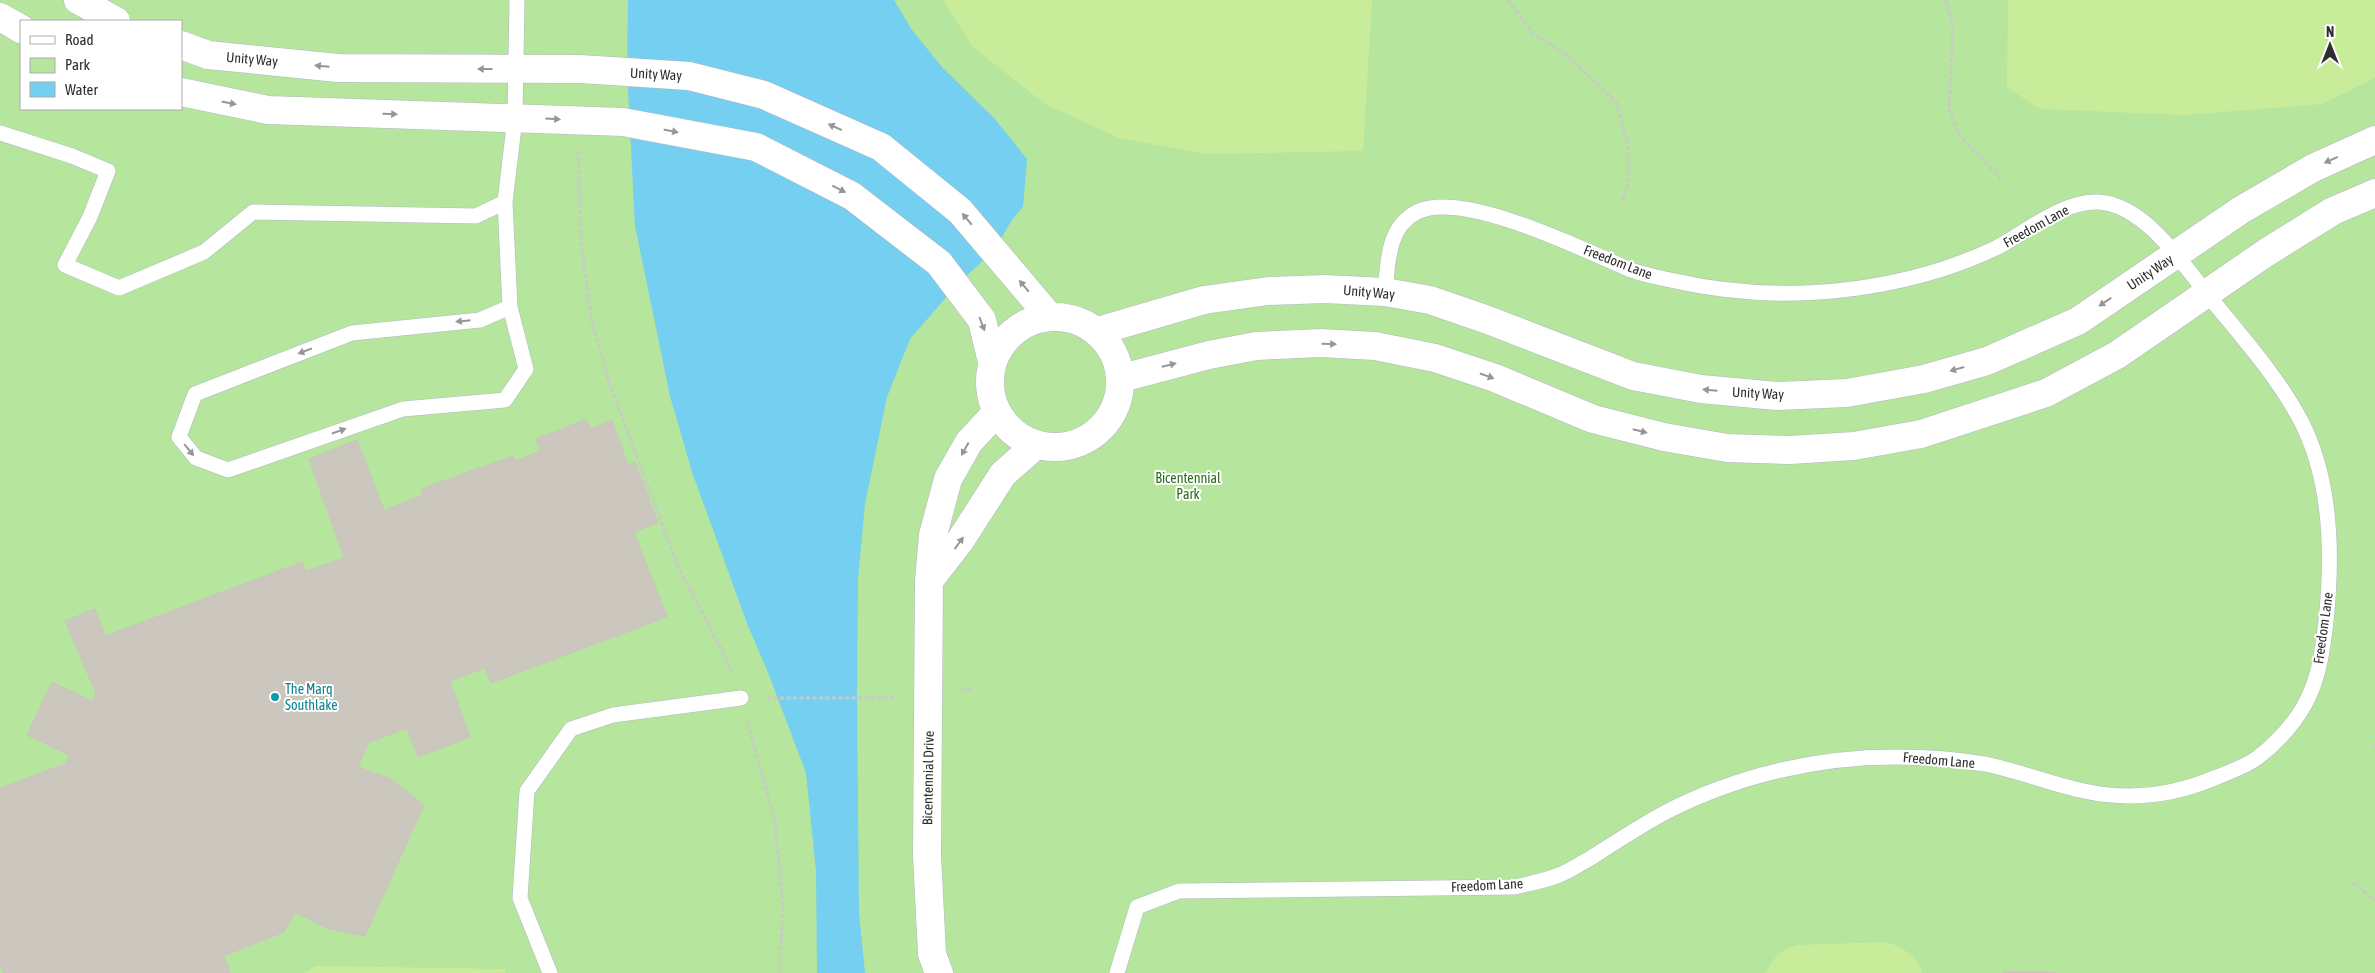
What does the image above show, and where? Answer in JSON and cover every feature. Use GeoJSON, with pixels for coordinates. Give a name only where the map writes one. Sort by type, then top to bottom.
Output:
{"type":"FeatureCollection","features":[{"type":"Feature","properties":{"kind":"street"},"geometry":{"type":"LineString","coordinates":[[78,0],[114,20]]}},
{"type":"Feature","properties":{"kind":"street"},"geometry":{"type":"LineString","coordinates":[[0,17],[20,28]]}},
{"type":"Feature","properties":{"kind":"street","name":"Unity Way"},"geometry":{"type":"LineString","coordinates":[[182,45],[208,55],[338,68],[514,69],[689,76],[764,95],[881,147],[960,211],[1049,316]]}},
{"type":"Feature","properties":{"kind":"street"},"geometry":{"type":"LineString","coordinates":[[182,92],[268,110],[623,122],[756,147],[852,196],[939,263],[982,320],[992,362],[989,388],[996,413],[1010,432],[1036,445],[1061,448],[1086,440],[1106,424],[1118,402],[1122,378],[1114,351],[1098,331],[1075,318],[1049,316],[1024,323],[1004,340],[992,362]]}},
{"type":"Feature","properties":{"kind":"street","name":"Unity Way"},"geometry":{"type":"LineString","coordinates":[[1098,331],[1204,300],[1268,291],[1325,289],[1385,292],[1430,300],[1488,320],[1633,376],[1701,389],[1767,395],[1847,393],[1924,379],[1987,361],[2078,321],[2241,210],[2313,168],[2375,140]]}},
{"type":"Feature","properties":{"kind":"street"},"geometry":{"type":"LineString","coordinates":[[1122,378],[1209,355],[1256,346],[1321,343],[1375,346],[1435,358],[1495,378],[1594,419],[1664,436],[1727,448],[1790,450],[1854,446],[1920,434],[2046,393],[2117,355],[2267,252],[2333,211],[2375,193]]}},
{"type":"Feature","properties":{"kind":"street","name":"Bicentennial Drive"},"geometry":{"type":"LineString","coordinates":[[939,973],[932,954],[927,855],[929,582],[933,534],[948,479],[969,442],[996,413]]}},
{"type":"Feature","properties":{"kind":"street"},"geometry":{"type":"LineString","coordinates":[[929,582],[960,541],[1004,474],[1036,445]]}},
{"type":"Feature","properties":{"kind":"lane"},"geometry":{"type":"LineString","coordinates":[[510,307],[480,320],[352,333],[195,394],[179,437],[196,458],[228,470],[404,409],[505,400],[526,369],[510,307],[505,202],[515,118],[514,69],[517,0]]}},
{"type":"Feature","properties":{"kind":"lane"},"geometry":{"type":"LineString","coordinates":[[0,133],[72,156],[108,171],[90,217],[65,265],[120,288],[204,252],[253,212],[476,216],[505,202]]}},
{"type":"Feature","properties":{"kind":"lane","name":"Freedom Lane"},"geometry":{"type":"LineString","coordinates":[[1117,973],[1137,907],[1179,891],[1515,887],[1561,875],[1665,812],[1720,788],[1769,772],[1824,763],[1890,757],[1940,758],[1985,764],[2089,792],[2134,796],[2180,790],[2255,760],[2286,731],[2308,698],[2322,654],[2330,558],[2326,510],[2318,468],[2303,425],[2274,377],[2176,254],[2132,212],[2102,202],[2075,204],[1996,248],[1964,262],[1918,277],[1874,287],[1775,294],[1721,290],[1637,272],[1573,244],[1503,218],[1437,206],[1416,212],[1400,225],[1390,246],[1385,292]]}},
{"type":"Feature","properties":{"kind":"lane"},"geometry":{"type":"LineString","coordinates":[[550,973],[520,898],[527,791],[571,729],[613,715],[741,698]]}},
{"type":"Feature","properties":{"kind":"path"},"geometry":{"type":"LineString","coordinates":[[1508,0],[1533,33],[1568,56],[1616,102],[1628,146],[1628,183],[1621,203]]}},
{"type":"Feature","properties":{"kind":"path"},"geometry":{"type":"LineString","coordinates":[[1946,0],[1952,28],[1949,109],[1959,135],[2001,179]]}},
{"type":"Feature","properties":{"kind":"path"},"geometry":{"type":"LineString","coordinates":[[578,148],[581,241],[591,318],[609,382],[678,567],[722,650],[741,698],[775,823],[783,905],[780,973]]}},
{"type":"Feature","properties":{"kind":"path"},"geometry":{"type":"LineString","coordinates":[[772,698],[894,698]]}},
{"type":"Feature","properties":{"kind":"path"},"geometry":{"type":"LineString","coordinates":[[2353,883],[2375,900]]}},
{"type":"Feature","properties":{"kind":"green space","name":"Bicentennial Park"},"geometry":{"type":"Polygon","coordinates":[[[0,0],[2375,0],[2375,973],[0,973],[0,0]]]}},
{"type":"Feature","properties":{"kind":"green space"},"geometry":{"type":"Polygon","coordinates":[[[943,0],[1372,0],[1363,151],[1206,154],[1119,138],[1045,104],[972,46],[943,0]]]}},
{"type":"Feature","properties":{"kind":"green space"},"geometry":{"type":"Polygon","coordinates":[[[2008,0],[2375,0],[2375,78],[2322,104],[2185,115],[2040,109],[2007,87],[2008,0]]]}},
{"type":"Feature","properties":{"kind":"green space"},"geometry":{"type":"Polygon","coordinates":[[[1887,942],[1909,953],[1917,961],[1922,973],[1766,973],[1778,955],[1798,945],[1887,942]]]}},
{"type":"Feature","properties":{"kind":"green space"},"geometry":{"type":"Polygon","coordinates":[[[316,966],[505,969],[505,973],[304,973],[316,966]]]}},
{"type":"Feature","properties":{"kind":"water"},"geometry":{"type":"Polygon","coordinates":[[[628,0],[894,0],[912,30],[942,67],[995,119],[1027,159],[1023,207],[1012,220],[994,250],[956,286],[910,339],[887,397],[865,504],[858,580],[857,697],[859,913],[865,973],[817,973],[816,871],[806,773],[769,675],[748,626],[692,472],[670,396],[635,226],[627,72],[628,0]]]}},
{"type":"Feature","properties":{"kind":"building","name":"The Marq Southlake"},"geometry":{"type":"Polygon","coordinates":[[[587,419],[590,429],[612,420],[628,465],[635,462],[658,523],[634,532],[667,617],[491,683],[485,668],[450,681],[470,737],[418,757],[407,728],[368,743],[358,767],[391,779],[424,805],[365,936],[327,928],[295,912],[284,932],[224,956],[230,973],[3,973],[0,964],[0,788],[65,764],[69,755],[27,735],[52,682],[92,701],[96,693],[65,621],[95,609],[105,636],[302,562],[306,571],[344,558],[309,459],[357,440],[384,510],[423,495],[421,489],[513,456],[515,461],[540,451],[536,439],[587,419]]]}},
{"type":"Feature","properties":{"kind":"building"},"geometry":{"type":"Polygon","coordinates":[[[2055,972],[2055,973],[2003,973],[2055,972]]]}},
{"type":"Feature","properties":{"kind":"place","name":"The Marq Southlake"},"geometry":{"type":"Point","coordinates":[275,697]}}]}
